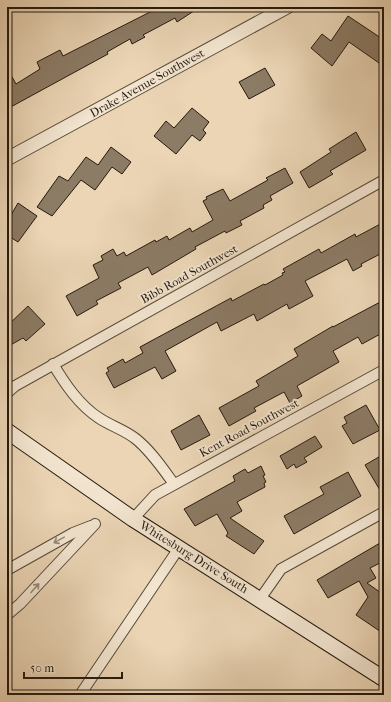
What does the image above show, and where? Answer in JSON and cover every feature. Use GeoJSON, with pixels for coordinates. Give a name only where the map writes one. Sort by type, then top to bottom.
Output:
{"type":"FeatureCollection","features":[{"type":"Feature","properties":{"kind":"main road","name":"Whitesburg Drive South"},"geometry":{"type":"LineString","coordinates":[[7,431],[133,519],[384,679]]}},
{"type":"Feature","properties":{"kind":"street","name":"Drake Avenue Southwest"},"geometry":{"type":"LineString","coordinates":[[7,159],[287,7]]}},
{"type":"Feature","properties":{"kind":"street","name":"Bibb Road Southwest"},"geometry":{"type":"LineString","coordinates":[[7,393],[15,386],[53,364],[384,180]]}},
{"type":"Feature","properties":{"kind":"street"},"geometry":{"type":"LineString","coordinates":[[53,364],[82,404],[99,418],[138,440],[174,484]]}},
{"type":"Feature","properties":{"kind":"street","name":"Kent Road Southwest"},"geometry":{"type":"LineString","coordinates":[[133,519],[155,495],[384,370]]}},
{"type":"Feature","properties":{"kind":"street"},"geometry":{"type":"LineString","coordinates":[[260,599],[281,569],[384,512]]}},
{"type":"Feature","properties":{"kind":"street"},"geometry":{"type":"LineString","coordinates":[[7,570],[73,533],[95,524],[20,604],[7,615]]}},
{"type":"Feature","properties":{"kind":"street"},"geometry":{"type":"LineString","coordinates":[[80,695],[179,548]]}},
{"type":"Feature","properties":{"kind":"building"},"geometry":{"type":"Polygon","coordinates":[[[160,7],[200,7],[177,22],[175,18],[143,35],[145,37],[132,44],[130,39],[107,52],[108,54],[7,109],[7,68],[16,84],[40,69],[37,62],[60,50],[63,56],[160,7]]]}},
{"type":"Feature","properties":{"kind":"building"},"geometry":{"type":"Polygon","coordinates":[[[348,16],[384,40],[384,56],[379,63],[349,42],[332,66],[311,48],[322,34],[331,41],[348,16]]]}},
{"type":"Feature","properties":{"kind":"building"},"geometry":{"type":"Polygon","coordinates":[[[265,68],[275,85],[249,99],[239,82],[265,68]]]}},
{"type":"Feature","properties":{"kind":"building"},"geometry":{"type":"Polygon","coordinates":[[[192,108],[209,122],[203,130],[206,133],[200,141],[192,135],[176,154],[154,136],[166,121],[174,128],[192,108]]]}},
{"type":"Feature","properties":{"kind":"building"},"geometry":{"type":"Polygon","coordinates":[[[356,132],[366,150],[330,171],[333,174],[309,188],[300,172],[331,152],[329,149],[356,132]]]}},
{"type":"Feature","properties":{"kind":"building"},"geometry":{"type":"Polygon","coordinates":[[[111,147],[131,162],[122,174],[112,167],[95,190],[81,180],[52,216],[37,207],[59,176],[68,181],[86,157],[98,165],[111,147]]]}},
{"type":"Feature","properties":{"kind":"building"},"geometry":{"type":"Polygon","coordinates":[[[285,168],[293,183],[270,196],[272,200],[263,205],[264,208],[240,221],[242,225],[226,233],[225,231],[195,247],[196,249],[152,275],[148,267],[118,283],[121,288],[96,301],[98,304],[77,316],[66,296],[99,278],[93,265],[103,260],[101,256],[113,249],[117,256],[124,252],[126,256],[155,240],[156,242],[167,236],[169,240],[190,228],[192,232],[213,220],[203,201],[207,199],[206,197],[223,189],[230,201],[268,180],[266,178],[285,168]]]}},
{"type":"Feature","properties":{"kind":"building"},"geometry":{"type":"Polygon","coordinates":[[[18,203],[37,216],[18,242],[7,235],[7,222],[18,203]]]}},
{"type":"Feature","properties":{"kind":"building"},"geometry":{"type":"Polygon","coordinates":[[[384,222],[384,252],[361,264],[362,266],[353,271],[347,259],[305,281],[313,296],[289,309],[287,304],[257,321],[254,314],[221,331],[217,322],[165,351],[176,371],[162,379],[155,367],[114,388],[106,373],[109,371],[107,368],[123,359],[125,363],[143,353],[140,347],[231,298],[232,301],[264,284],[265,285],[283,275],[282,273],[285,272],[283,269],[319,249],[321,253],[355,234],[356,237],[384,222]]]}},
{"type":"Feature","properties":{"kind":"building"},"geometry":{"type":"Polygon","coordinates":[[[384,300],[384,332],[362,344],[358,337],[333,351],[339,362],[297,386],[302,396],[290,403],[284,392],[254,408],[256,411],[229,426],[219,408],[259,386],[256,381],[298,356],[294,349],[333,326],[384,300]]]}},
{"type":"Feature","properties":{"kind":"building"},"geometry":{"type":"Polygon","coordinates":[[[28,306],[45,324],[26,341],[23,338],[7,347],[7,326],[28,306]]]}},
{"type":"Feature","properties":{"kind":"building"},"geometry":{"type":"Polygon","coordinates":[[[366,405],[380,430],[353,444],[342,426],[347,423],[344,417],[366,405]]]}},
{"type":"Feature","properties":{"kind":"building"},"geometry":{"type":"Polygon","coordinates":[[[199,415],[210,435],[181,450],[171,431],[199,415]]]}},
{"type":"Feature","properties":{"kind":"building"},"geometry":{"type":"Polygon","coordinates":[[[315,436],[322,447],[304,458],[307,462],[296,468],[294,464],[287,469],[280,456],[315,436]]]}},
{"type":"Feature","properties":{"kind":"building"},"geometry":{"type":"Polygon","coordinates":[[[384,454],[384,497],[365,465],[384,454]]]}},
{"type":"Feature","properties":{"kind":"building"},"geometry":{"type":"Polygon","coordinates":[[[261,466],[265,475],[263,476],[266,482],[264,483],[265,487],[237,502],[242,511],[230,518],[264,541],[254,554],[226,536],[228,533],[217,514],[195,526],[184,509],[235,481],[233,476],[245,469],[248,473],[261,466]]]}},
{"type":"Feature","properties":{"kind":"building"},"geometry":{"type":"Polygon","coordinates":[[[348,472],[361,496],[294,534],[284,516],[324,494],[320,487],[348,472]]]}},
{"type":"Feature","properties":{"kind":"building"},"geometry":{"type":"Polygon","coordinates":[[[380,543],[384,550],[384,561],[370,568],[376,578],[367,583],[384,595],[384,634],[356,615],[368,597],[359,581],[328,598],[317,580],[380,543]]]}}]}
